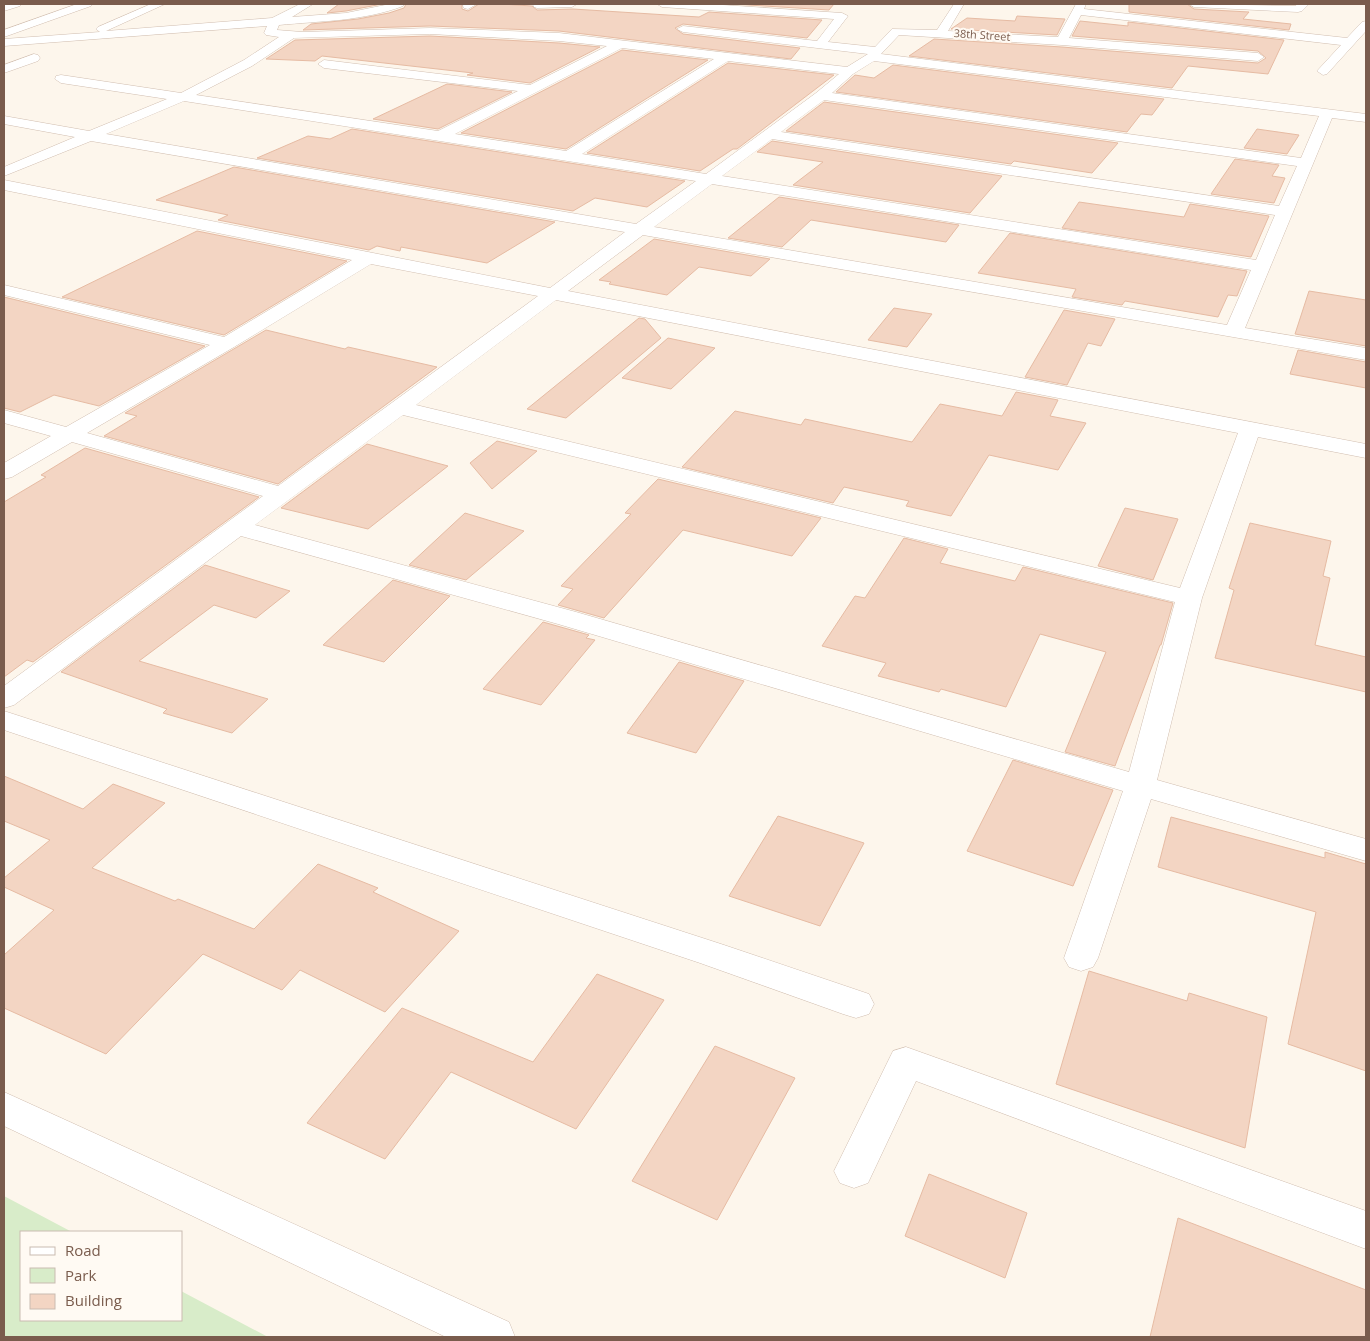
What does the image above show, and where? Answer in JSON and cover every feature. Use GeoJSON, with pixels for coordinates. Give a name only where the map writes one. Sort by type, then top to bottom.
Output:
{"type":"FeatureCollection","features":[{"type":"Feature","properties":{"kind":"street"},"geometry":{"type":"LineString","coordinates":[[4,8],[16,4]]}},
{"type":"Feature","properties":{"kind":"street"},"geometry":{"type":"LineString","coordinates":[[4,34],[87,4]]}},
{"type":"Feature","properties":{"kind":"street"},"geometry":{"type":"LineString","coordinates":[[82,38],[160,4]]}},
{"type":"Feature","properties":{"kind":"street"},"geometry":{"type":"LineString","coordinates":[[308,4],[274,22],[270,33],[430,31],[559,37],[849,71]]}},
{"type":"Feature","properties":{"kind":"street"},"geometry":{"type":"LineString","coordinates":[[4,43],[368,13],[399,4]]}},
{"type":"Feature","properties":{"kind":"street"},"geometry":{"type":"LineString","coordinates":[[662,4],[844,13],[820,45]]}},
{"type":"Feature","properties":{"kind":"street"},"geometry":{"type":"LineString","coordinates":[[941,32],[959,4]]}},
{"type":"Feature","properties":{"kind":"street"},"geometry":{"type":"LineString","coordinates":[[1194,4],[1298,9],[1304,4]]}},
{"type":"Feature","properties":{"kind":"street"},"geometry":{"type":"LineString","coordinates":[[1062,41],[1078,7],[1345,47],[1358,53]]}},
{"type":"Feature","properties":{"kind":"street"},"geometry":{"type":"LineString","coordinates":[[1323,71],[1366,24]]}},
{"type":"Feature","properties":{"kind":"street"},"geometry":{"type":"LineString","coordinates":[[683,30],[820,45],[875,54],[1366,118]]}},
{"type":"Feature","properties":{"kind":"street","name":"38th Street"},"geometry":{"type":"LineString","coordinates":[[4,698],[821,96],[849,71],[875,54],[896,31],[941,32],[1258,57]]}},
{"type":"Feature","properties":{"kind":"street"},"geometry":{"type":"LineString","coordinates":[[4,172],[183,97],[248,63],[292,34]]}},
{"type":"Feature","properties":{"kind":"street"},"geometry":{"type":"LineString","coordinates":[[440,136],[620,44]]}},
{"type":"Feature","properties":{"kind":"street"},"geometry":{"type":"LineString","coordinates":[[568,157],[727,56]]}},
{"type":"Feature","properties":{"kind":"street"},"geometry":{"type":"LineString","coordinates":[[4,69],[34,58]]}},
{"type":"Feature","properties":{"kind":"street"},"geometry":{"type":"LineString","coordinates":[[324,64],[533,89]]}},
{"type":"Feature","properties":{"kind":"street"},"geometry":{"type":"LineString","coordinates":[[61,80],[440,136],[707,180],[1262,266]]}},
{"type":"Feature","properties":{"kind":"street"},"geometry":{"type":"LineString","coordinates":[[821,96],[1306,162]]}},
{"type":"Feature","properties":{"kind":"street"},"geometry":{"type":"LineString","coordinates":[[1234,331],[1327,113]]}},
{"type":"Feature","properties":{"kind":"street"},"geometry":{"type":"LineString","coordinates":[[4,120],[1366,354]]}},
{"type":"Feature","properties":{"kind":"street"},"geometry":{"type":"LineString","coordinates":[[768,134],[1284,212]]}},
{"type":"Feature","properties":{"kind":"street"},"geometry":{"type":"LineString","coordinates":[[4,185],[551,294],[1366,451]]}},
{"type":"Feature","properties":{"kind":"street"},"geometry":{"type":"LineString","coordinates":[[4,472],[227,343],[368,258]]}},
{"type":"Feature","properties":{"kind":"street"},"geometry":{"type":"LineString","coordinates":[[4,290],[227,343]]}},
{"type":"Feature","properties":{"kind":"street"},"geometry":{"type":"LineString","coordinates":[[398,407],[1189,598]]}},
{"type":"Feature","properties":{"kind":"street"},"geometry":{"type":"LineString","coordinates":[[4,416],[280,494]]}},
{"type":"Feature","properties":{"kind":"street"},"geometry":{"type":"LineString","coordinates":[[1081,958],[1140,786],[1189,598],[1250,429]]}},
{"type":"Feature","properties":{"kind":"street"},"geometry":{"type":"LineString","coordinates":[[236,527],[567,618],[1140,786],[1366,850]]}},
{"type":"Feature","properties":{"kind":"street"},"geometry":{"type":"LineString","coordinates":[[4,720],[703,951],[856,1004]]}},
{"type":"Feature","properties":{"kind":"street"},"geometry":{"type":"LineString","coordinates":[[854,1171],[906,1062],[1366,1230]]}},
{"type":"Feature","properties":{"kind":"street"},"geometry":{"type":"LineString","coordinates":[[4,1108],[493,1337]]}},
{"type":"Feature","properties":{"kind":"lane"},"geometry":{"type":"LineString","coordinates":[[537,5],[572,4]]}},
{"type":"Feature","properties":{"kind":"green space"},"geometry":{"type":"Polygon","coordinates":[[[4,1196],[70,1231],[20,1231],[20,1321],[182,1321],[182,1292],[268,1337],[4,1337],[4,1196]]]}},
{"type":"Feature","properties":{"kind":"building"},"geometry":{"type":"Polygon","coordinates":[[[339,4],[382,4],[327,13],[339,4]]]}},
{"type":"Feature","properties":{"kind":"building"},"geometry":{"type":"Polygon","coordinates":[[[406,4],[462,4],[462,9],[468,11],[479,4],[501,4],[532,6],[537,10],[573,9],[699,17],[709,12],[822,20],[807,38],[683,24],[675,28],[683,34],[800,48],[791,59],[559,31],[430,26],[303,30],[311,24],[358,19],[389,13],[404,8],[406,4]]]}},
{"type":"Feature","properties":{"kind":"building"},"geometry":{"type":"Polygon","coordinates":[[[732,4],[834,4],[829,10],[732,4]]]}},
{"type":"Feature","properties":{"kind":"building"},"geometry":{"type":"Polygon","coordinates":[[[1129,4],[1187,4],[1194,9],[1249,12],[1243,19],[1291,24],[1289,30],[1129,12],[1129,4]]]}},
{"type":"Feature","properties":{"kind":"building"},"geometry":{"type":"Polygon","coordinates":[[[1017,16],[1065,19],[1057,35],[951,29],[967,18],[1015,21],[1017,16]]]}},
{"type":"Feature","properties":{"kind":"building"},"geometry":{"type":"Polygon","coordinates":[[[1080,21],[1128,26],[1128,22],[1284,40],[1268,74],[1188,66],[1172,88],[909,56],[934,39],[1258,63],[1266,58],[1258,51],[1072,36],[1080,21]]]}},
{"type":"Feature","properties":{"kind":"building"},"geometry":{"type":"Polygon","coordinates":[[[430,36],[600,47],[530,83],[467,75],[473,73],[322,56],[315,61],[266,59],[295,40],[430,36]]]}},
{"type":"Feature","properties":{"kind":"building"},"geometry":{"type":"Polygon","coordinates":[[[622,50],[708,60],[566,149],[461,133],[622,50]]]}},
{"type":"Feature","properties":{"kind":"building"},"geometry":{"type":"Polygon","coordinates":[[[728,63],[834,75],[737,149],[733,149],[700,171],[587,153],[728,63]]]}},
{"type":"Feature","properties":{"kind":"building"},"geometry":{"type":"Polygon","coordinates":[[[893,65],[1164,99],[1152,115],[1141,114],[1127,132],[836,92],[855,75],[874,78],[893,65]]]}},
{"type":"Feature","properties":{"kind":"building"},"geometry":{"type":"Polygon","coordinates":[[[447,84],[512,92],[438,129],[373,119],[447,84]]]}},
{"type":"Feature","properties":{"kind":"building"},"geometry":{"type":"Polygon","coordinates":[[[824,102],[1118,143],[1092,173],[1014,161],[1011,164],[786,131],[824,102]]]}},
{"type":"Feature","properties":{"kind":"building"},"geometry":{"type":"Polygon","coordinates":[[[352,129],[685,181],[647,207],[595,198],[573,211],[257,158],[308,136],[330,139],[352,129]]]}},
{"type":"Feature","properties":{"kind":"building"},"geometry":{"type":"Polygon","coordinates":[[[1257,129],[1299,135],[1287,154],[1244,148],[1257,129]]]}},
{"type":"Feature","properties":{"kind":"building"},"geometry":{"type":"Polygon","coordinates":[[[772,141],[1002,176],[970,213],[793,185],[823,162],[757,152],[772,141]]]}},
{"type":"Feature","properties":{"kind":"building"},"geometry":{"type":"Polygon","coordinates":[[[1235,159],[1279,165],[1272,176],[1285,178],[1274,203],[1211,194],[1235,159]]]}},
{"type":"Feature","properties":{"kind":"building"},"geometry":{"type":"Polygon","coordinates":[[[234,167],[555,222],[487,263],[401,247],[400,251],[377,246],[369,250],[218,220],[228,215],[156,200],[234,167]]]}},
{"type":"Feature","properties":{"kind":"building"},"geometry":{"type":"Polygon","coordinates":[[[779,197],[959,225],[946,242],[811,220],[782,247],[728,238],[779,197]]]}},
{"type":"Feature","properties":{"kind":"building"},"geometry":{"type":"Polygon","coordinates":[[[1079,202],[1184,217],[1190,204],[1269,216],[1251,257],[1062,228],[1079,202]]]}},
{"type":"Feature","properties":{"kind":"building"},"geometry":{"type":"Polygon","coordinates":[[[197,231],[347,261],[224,335],[62,297],[197,231]]]}},
{"type":"Feature","properties":{"kind":"building"},"geometry":{"type":"Polygon","coordinates":[[[1010,233],[1247,271],[1237,296],[1228,295],[1218,317],[1125,301],[1122,305],[1072,297],[1076,289],[978,273],[1010,233]]]}},
{"type":"Feature","properties":{"kind":"building"},"geometry":{"type":"Polygon","coordinates":[[[654,239],[770,259],[751,276],[699,267],[667,295],[609,284],[611,282],[599,280],[654,239]]]}},
{"type":"Feature","properties":{"kind":"building"},"geometry":{"type":"Polygon","coordinates":[[[1309,291],[1366,300],[1366,346],[1295,334],[1309,291]]]}},
{"type":"Feature","properties":{"kind":"building"},"geometry":{"type":"Polygon","coordinates":[[[4,297],[205,346],[99,406],[54,395],[20,412],[4,408],[4,297]]]}},
{"type":"Feature","properties":{"kind":"building"},"geometry":{"type":"Polygon","coordinates":[[[894,308],[932,314],[907,347],[868,340],[894,308]]]}},
{"type":"Feature","properties":{"kind":"building"},"geometry":{"type":"Polygon","coordinates":[[[1064,310],[1115,319],[1101,346],[1088,343],[1067,385],[1025,377],[1064,310]]]}},
{"type":"Feature","properties":{"kind":"building"},"geometry":{"type":"Polygon","coordinates":[[[639,318],[645,319],[661,338],[566,418],[527,409],[639,318]]]}},
{"type":"Feature","properties":{"kind":"building"},"geometry":{"type":"Polygon","coordinates":[[[266,330],[345,349],[348,347],[437,367],[278,484],[104,436],[137,416],[125,413],[266,330]]]}},
{"type":"Feature","properties":{"kind":"building"},"geometry":{"type":"Polygon","coordinates":[[[668,338],[715,348],[671,389],[622,378],[668,338]]]}},
{"type":"Feature","properties":{"kind":"building"},"geometry":{"type":"Polygon","coordinates":[[[1298,350],[1366,362],[1366,388],[1290,374],[1298,350]]]}},
{"type":"Feature","properties":{"kind":"building"},"geometry":{"type":"Polygon","coordinates":[[[1016,392],[1058,400],[1050,416],[1086,423],[1058,470],[989,455],[951,516],[906,506],[909,501],[844,487],[833,503],[682,467],[735,411],[801,425],[805,419],[912,442],[940,404],[1002,416],[1016,392]]]}},
{"type":"Feature","properties":{"kind":"building"},"geometry":{"type":"Polygon","coordinates":[[[497,441],[537,451],[492,489],[470,463],[497,441]]]}},
{"type":"Feature","properties":{"kind":"building"},"geometry":{"type":"Polygon","coordinates":[[[367,444],[448,466],[368,529],[281,508],[367,444]]]}},
{"type":"Feature","properties":{"kind":"building"},"geometry":{"type":"Polygon","coordinates":[[[85,448],[259,497],[33,662],[27,660],[4,677],[4,502],[46,477],[41,475],[85,448]]]}},
{"type":"Feature","properties":{"kind":"building"},"geometry":{"type":"Polygon","coordinates":[[[658,479],[821,518],[792,556],[683,530],[604,618],[558,605],[573,589],[561,586],[631,514],[625,513],[658,479]]]}},
{"type":"Feature","properties":{"kind":"building"},"geometry":{"type":"Polygon","coordinates":[[[1125,508],[1178,519],[1153,580],[1098,566],[1125,508]]]}},
{"type":"Feature","properties":{"kind":"building"},"geometry":{"type":"Polygon","coordinates":[[[465,513],[524,531],[466,580],[409,565],[465,513]]]}},
{"type":"Feature","properties":{"kind":"building"},"geometry":{"type":"Polygon","coordinates":[[[1250,523],[1331,541],[1323,576],[1330,578],[1315,645],[1366,657],[1366,692],[1215,658],[1234,590],[1229,588],[1250,523]]]}},
{"type":"Feature","properties":{"kind":"building"},"geometry":{"type":"Polygon","coordinates":[[[904,538],[948,549],[940,563],[1015,581],[1023,567],[1173,603],[1161,645],[1115,766],[1065,752],[1106,652],[1040,634],[1006,707],[941,689],[939,692],[878,676],[886,663],[822,646],[855,596],[865,598],[904,538]]]}},
{"type":"Feature","properties":{"kind":"building"},"geometry":{"type":"Polygon","coordinates":[[[205,565],[290,591],[256,618],[214,605],[139,661],[268,699],[232,733],[163,713],[167,709],[61,672],[205,565]]]}},
{"type":"Feature","properties":{"kind":"building"},"geometry":{"type":"Polygon","coordinates":[[[393,580],[450,596],[384,662],[323,645],[393,580]]]}},
{"type":"Feature","properties":{"kind":"building"},"geometry":{"type":"Polygon","coordinates":[[[543,622],[589,635],[586,638],[595,640],[541,705],[483,689],[543,622]]]}},
{"type":"Feature","properties":{"kind":"building"},"geometry":{"type":"Polygon","coordinates":[[[679,662],[744,681],[696,753],[627,733],[679,662]]]}},
{"type":"Feature","properties":{"kind":"building"},"geometry":{"type":"Polygon","coordinates":[[[1013,760],[1113,790],[1073,886],[967,851],[1013,760]]]}},
{"type":"Feature","properties":{"kind":"building"},"geometry":{"type":"Polygon","coordinates":[[[4,776],[83,809],[113,784],[165,803],[92,868],[175,901],[178,899],[254,929],[318,864],[378,888],[373,892],[459,931],[385,1012],[300,970],[282,990],[203,954],[106,1054],[4,1008],[4,955],[54,910],[4,887],[4,878],[50,840],[4,821],[4,776]]]}},
{"type":"Feature","properties":{"kind":"building"},"geometry":{"type":"Polygon","coordinates":[[[778,816],[864,843],[820,926],[729,896],[778,816]]]}},
{"type":"Feature","properties":{"kind":"building"},"geometry":{"type":"Polygon","coordinates":[[[1171,817],[1325,858],[1325,852],[1366,864],[1366,1071],[1288,1044],[1316,912],[1158,867],[1171,817]]]}},
{"type":"Feature","properties":{"kind":"building"},"geometry":{"type":"Polygon","coordinates":[[[1089,971],[1187,1001],[1189,993],[1267,1017],[1245,1148],[1056,1084],[1089,971]]]}},
{"type":"Feature","properties":{"kind":"building"},"geometry":{"type":"Polygon","coordinates":[[[597,974],[664,1000],[576,1129],[451,1072],[385,1159],[307,1123],[402,1008],[533,1062],[597,974]]]}},
{"type":"Feature","properties":{"kind":"building"},"geometry":{"type":"Polygon","coordinates":[[[715,1046],[795,1078],[717,1220],[632,1181],[715,1046]]]}},
{"type":"Feature","properties":{"kind":"building"},"geometry":{"type":"Polygon","coordinates":[[[929,1174],[1027,1213],[1005,1278],[905,1236],[929,1174]]]}},
{"type":"Feature","properties":{"kind":"building"},"geometry":{"type":"Polygon","coordinates":[[[1178,1218],[1366,1290],[1366,1337],[1150,1337],[1178,1218]]]}}]}
